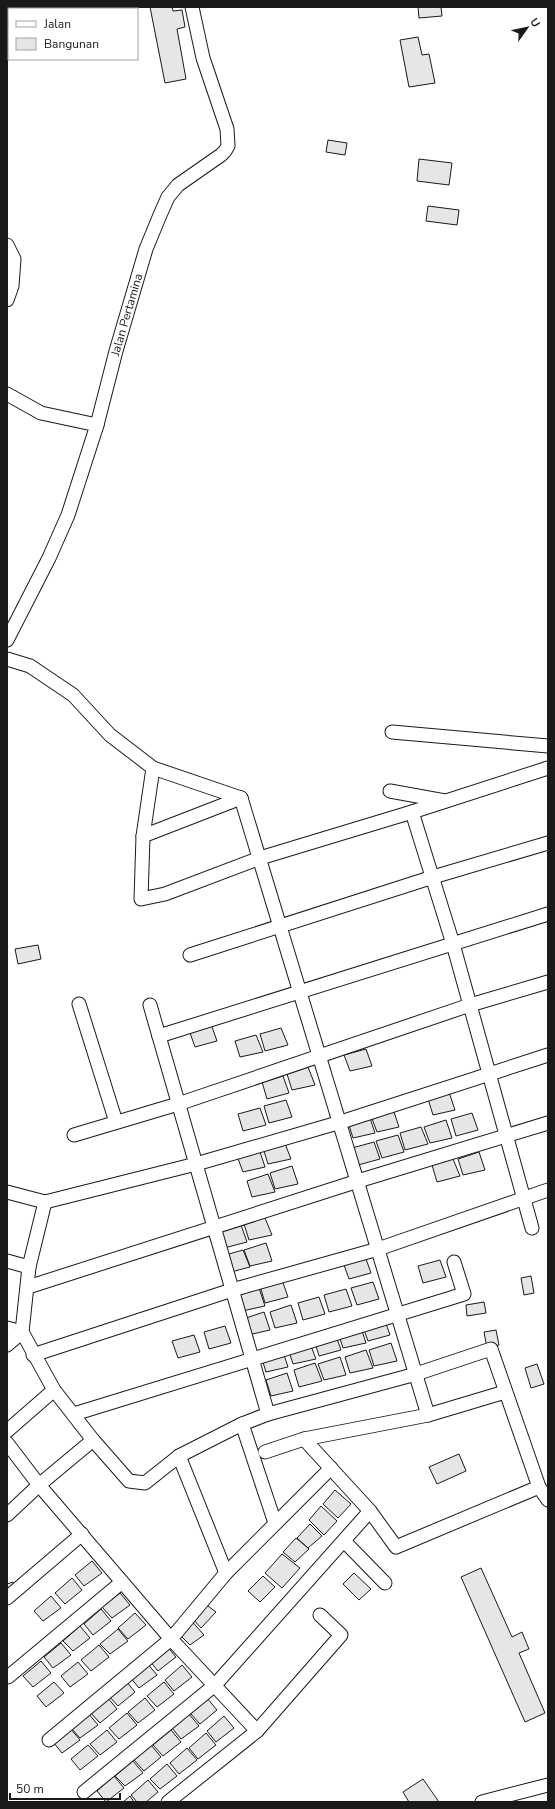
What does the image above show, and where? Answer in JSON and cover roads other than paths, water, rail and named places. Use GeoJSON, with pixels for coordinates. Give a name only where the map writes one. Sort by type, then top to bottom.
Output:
{"type":"FeatureCollection","features":[{"type":"Feature","properties":{"kind":"street","name":"Jalan Pertamina"},"geometry":{"type":"LineString","coordinates":[[7,640],[49,558],[68,515],[97,425],[116,351],[146,250],[168,197],[178,185],[221,155],[228,146],[227,129],[203,58],[192,7]]}},
{"type":"Feature","properties":{"kind":"street"},"geometry":{"type":"LineString","coordinates":[[7,245],[14,260],[12,286],[7,300]]}},
{"type":"Feature","properties":{"kind":"street"},"geometry":{"type":"LineString","coordinates":[[7,394],[41,413],[97,425]]}},
{"type":"Feature","properties":{"kind":"street"},"geometry":{"type":"LineString","coordinates":[[7,659],[30,666],[73,695],[110,735],[153,768],[241,798]]}},
{"type":"Feature","properties":{"kind":"street"},"geometry":{"type":"LineString","coordinates":[[392,732],[548,746]]}},
{"type":"Feature","properties":{"kind":"street"},"geometry":{"type":"LineString","coordinates":[[153,768],[143,836],[142,898],[165,894],[260,858],[412,812],[548,768]]}},
{"type":"Feature","properties":{"kind":"street"},"geometry":{"type":"LineString","coordinates":[[390,791],[447,801]]}},
{"type":"Feature","properties":{"kind":"street"},"geometry":{"type":"LineString","coordinates":[[143,836],[241,798]]}},
{"type":"Feature","properties":{"kind":"street"},"geometry":{"type":"LineString","coordinates":[[241,798],[341,1122],[428,1415]]}},
{"type":"Feature","properties":{"kind":"street"},"geometry":{"type":"LineString","coordinates":[[412,812],[453,944],[532,1228]]}},
{"type":"Feature","properties":{"kind":"street"},"geometry":{"type":"LineString","coordinates":[[190,955],[281,928],[433,877],[548,843]]}},
{"type":"Feature","properties":{"kind":"street"},"geometry":{"type":"LineString","coordinates":[[159,1036],[548,914]]}},
{"type":"Feature","properties":{"kind":"street"},"geometry":{"type":"LineString","coordinates":[[74,1135],[178,1104],[470,1005],[548,982]]}},
{"type":"Feature","properties":{"kind":"street"},"geometry":{"type":"LineString","coordinates":[[78,1004],[116,1122]]}},
{"type":"Feature","properties":{"kind":"street"},"geometry":{"type":"LineString","coordinates":[[150,1006],[268,1414]]}},
{"type":"Feature","properties":{"kind":"street"},"geometry":{"type":"LineString","coordinates":[[7,1192],[46,1202],[196,1164],[341,1122],[548,1055]]}},
{"type":"Feature","properties":{"kind":"street"},"geometry":{"type":"LineString","coordinates":[[28,1287],[358,1181],[548,1123]]}},
{"type":"Feature","properties":{"kind":"street"},"geometry":{"type":"LineString","coordinates":[[33,1355],[232,1290],[378,1250],[523,1197],[548,1190]]}},
{"type":"Feature","properties":{"kind":"street"},"geometry":{"type":"LineString","coordinates":[[46,1202],[29,1267],[22,1332],[33,1355],[54,1390],[93,1440],[129,1481],[145,1483],[179,1456],[242,1424],[268,1414],[416,1374],[491,1349],[539,1487],[548,1500]]}},
{"type":"Feature","properties":{"kind":"street"},"geometry":{"type":"LineString","coordinates":[[7,1261],[29,1267]]}},
{"type":"Feature","properties":{"kind":"street"},"geometry":{"type":"LineString","coordinates":[[74,1414],[464,1294],[454,1262]]}},
{"type":"Feature","properties":{"kind":"street"},"geometry":{"type":"LineString","coordinates":[[7,1328],[22,1332]]}},
{"type":"Feature","properties":{"kind":"street"},"geometry":{"type":"LineString","coordinates":[[7,1345],[22,1332]]}},
{"type":"Feature","properties":{"kind":"street"},"geometry":{"type":"LineString","coordinates":[[7,1431],[54,1390]]}},
{"type":"Feature","properties":{"kind":"street"},"geometry":{"type":"LineString","coordinates":[[265,1452],[304,1439],[428,1415],[505,1392]]}},
{"type":"Feature","properties":{"kind":"street"},"geometry":{"type":"LineString","coordinates":[[242,1424],[275,1523]]}},
{"type":"Feature","properties":{"kind":"street"},"geometry":{"type":"LineString","coordinates":[[304,1439],[370,1511],[396,1548],[539,1487]]}},
{"type":"Feature","properties":{"kind":"street"},"geometry":{"type":"LineString","coordinates":[[7,1515],[39,1485],[93,1440]]}},
{"type":"Feature","properties":{"kind":"street"},"geometry":{"type":"LineString","coordinates":[[7,1443],[39,1485],[122,1582],[171,1638],[257,1731]]}},
{"type":"Feature","properties":{"kind":"street"},"geometry":{"type":"LineString","coordinates":[[179,1456],[226,1573]]}},
{"type":"Feature","properties":{"kind":"street"},"geometry":{"type":"LineString","coordinates":[[49,1740],[171,1638],[226,1573],[331,1468]]}},
{"type":"Feature","properties":{"kind":"street"},"geometry":{"type":"LineString","coordinates":[[84,1792],[215,1684],[370,1511]]}},
{"type":"Feature","properties":{"kind":"street"},"geometry":{"type":"LineString","coordinates":[[7,1598],[82,1534]]}},
{"type":"Feature","properties":{"kind":"street"},"geometry":{"type":"LineString","coordinates":[[344,1541],[385,1583]]}},
{"type":"Feature","properties":{"kind":"street"},"geometry":{"type":"LineString","coordinates":[[8,1677],[122,1582]]}},
{"type":"Feature","properties":{"kind":"street"},"geometry":{"type":"LineString","coordinates":[[168,1802],[257,1731],[341,1635],[320,1615]]}},
{"type":"Feature","properties":{"kind":"street"},"geometry":{"type":"LineString","coordinates":[[482,1802],[548,1785]]}}]}
